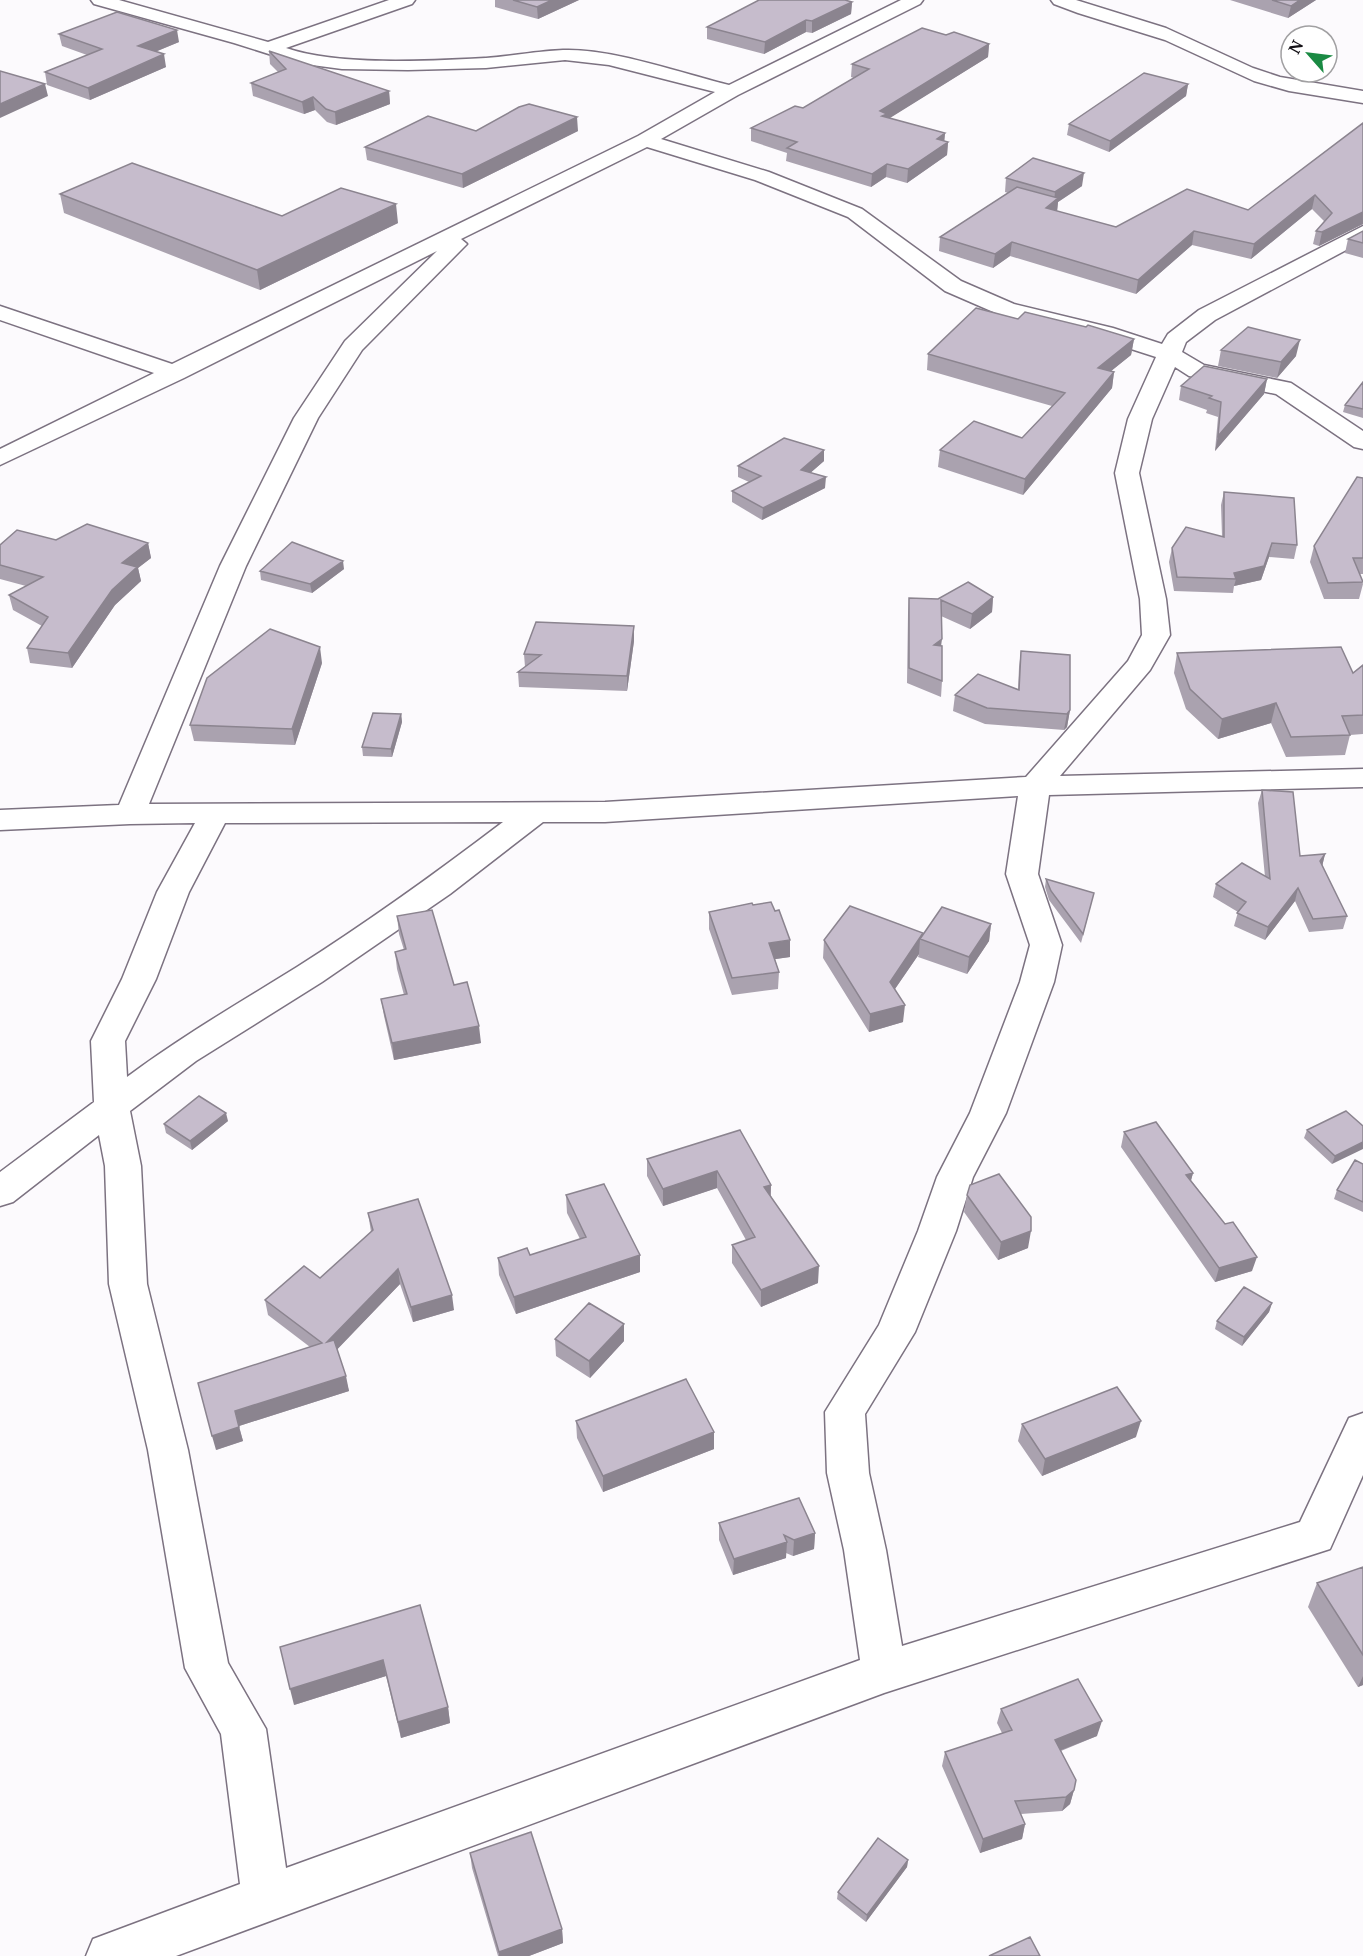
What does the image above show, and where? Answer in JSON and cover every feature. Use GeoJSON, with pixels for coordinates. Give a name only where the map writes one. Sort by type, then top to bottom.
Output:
{"type":"FeatureCollection","features":[{"type":"Feature","properties":{"kind":"street"},"geometry":{"type":"LineString","coordinates":[[100,0],[297,58],[342,64],[486,63],[565,55],[609,60],[731,91]]}},
{"type":"Feature","properties":{"kind":"street"},"geometry":{"type":"LineString","coordinates":[[269,48],[406,0]]}},
{"type":"Feature","properties":{"kind":"street"},"geometry":{"type":"LineString","coordinates":[[0,458],[645,140],[731,91],[914,0]]}},
{"type":"Feature","properties":{"kind":"street"},"geometry":{"type":"LineString","coordinates":[[1060,0],[1161,32],[1212,53],[1248,72],[1278,81],[1363,97]]}},
{"type":"Feature","properties":{"kind":"street"},"geometry":{"type":"LineString","coordinates":[[645,140],[762,176],[855,213],[953,286],[1006,309],[1105,333],[1170,354],[1197,371],[1283,388],[1363,442]]}},
{"type":"Feature","properties":{"kind":"street"},"geometry":{"type":"LineString","coordinates":[[130,814],[233,566],[306,418],[353,346],[479,222]]}},
{"type":"Feature","properties":{"kind":"street"},"geometry":{"type":"LineString","coordinates":[[884,1672],[865,1550],[848,1473],[845,1412],[896,1332],[937,1231],[955,1177],[988,1113],[1037,982],[1046,945],[1022,874],[1035,786],[1140,664],[1156,635],[1153,599],[1127,474],[1140,419],[1176,339],[1207,315],[1363,232]]}},
{"type":"Feature","properties":{"kind":"street"},"geometry":{"type":"LineString","coordinates":[[0,314],[176,372]]}},
{"type":"Feature","properties":{"kind":"street"},"geometry":{"type":"LineString","coordinates":[[0,820],[130,814],[605,812],[1035,786],[1363,778]]}},
{"type":"Feature","properties":{"kind":"street"},"geometry":{"type":"LineString","coordinates":[[0,1192],[184,1052],[310,974],[439,887],[536,812]]}},
{"type":"Feature","properties":{"kind":"street"},"geometry":{"type":"LineString","coordinates":[[214,814],[204,837],[173,892],[139,979],[108,1041],[112,1107],[123,1166],[128,1284],[168,1450],[207,1668],[243,1729],[266,1897]]}},
{"type":"Feature","properties":{"kind":"street"},"geometry":{"type":"LineString","coordinates":[[110,1956],[884,1672],[1315,1536],[1363,1430]]}},
{"type":"Feature","properties":{"kind":"building"},"geometry":{"type":"Polygon","coordinates":[[[513,0],[552,0],[537,7],[513,0]]]}},
{"type":"Feature","properties":{"kind":"building"},"geometry":{"type":"Polygon","coordinates":[[[759,0],[845,0],[852,2],[812,21],[806,20],[765,42],[707,27],[759,0]]]}},
{"type":"Feature","properties":{"kind":"building"},"geometry":{"type":"Polygon","coordinates":[[[1272,0],[1300,0],[1291,6],[1272,0]]]}},
{"type":"Feature","properties":{"kind":"building"},"geometry":{"type":"Polygon","coordinates":[[[117,12],[177,30],[138,46],[164,54],[88,88],[45,72],[102,49],[59,34],[117,12]]]}},
{"type":"Feature","properties":{"kind":"building"},"geometry":{"type":"Polygon","coordinates":[[[922,28],[946,35],[954,32],[989,44],[880,111],[887,114],[882,116],[945,133],[937,139],[948,142],[908,169],[887,164],[872,174],[787,148],[797,142],[751,128],[795,106],[803,108],[869,69],[852,64],[922,28]]]}},
{"type":"Feature","properties":{"kind":"building"},"geometry":{"type":"Polygon","coordinates":[[[269,51],[389,91],[335,112],[326,109],[313,97],[302,102],[251,83],[286,69],[269,51]]]}},
{"type":"Feature","properties":{"kind":"building"},"geometry":{"type":"Polygon","coordinates":[[[0,71],[45,84],[0,104],[0,71]]]}},
{"type":"Feature","properties":{"kind":"building"},"geometry":{"type":"Polygon","coordinates":[[[1144,73],[1188,84],[1110,141],[1069,124],[1144,73]]]}},
{"type":"Feature","properties":{"kind":"building"},"geometry":{"type":"Polygon","coordinates":[[[529,104],[577,117],[462,174],[365,147],[428,116],[476,131],[519,107],[529,104]]]}},
{"type":"Feature","properties":{"kind":"building"},"geometry":{"type":"Polygon","coordinates":[[[1363,123],[1363,212],[1322,232],[1316,231],[1332,213],[1315,195],[1254,244],[1194,231],[1138,280],[1012,242],[995,254],[940,237],[1017,187],[1058,198],[1046,208],[1116,227],[1187,189],[1248,210],[1363,123]]]}},
{"type":"Feature","properties":{"kind":"building"},"geometry":{"type":"Polygon","coordinates":[[[1033,158],[1084,173],[1055,192],[1006,178],[1033,158]]]}},
{"type":"Feature","properties":{"kind":"building"},"geometry":{"type":"Polygon","coordinates":[[[132,163],[282,216],[341,188],[396,204],[257,270],[60,194],[132,163]]]}},
{"type":"Feature","properties":{"kind":"building"},"geometry":{"type":"Polygon","coordinates":[[[1363,231],[1363,243],[1348,239],[1363,231]]]}},
{"type":"Feature","properties":{"kind":"building"},"geometry":{"type":"Polygon","coordinates":[[[976,308],[1018,319],[1025,312],[1086,327],[1088,325],[1134,339],[1098,368],[1114,372],[1025,479],[940,450],[974,421],[1022,438],[1065,393],[928,354],[976,308]]]}},
{"type":"Feature","properties":{"kind":"building"},"geometry":{"type":"Polygon","coordinates":[[[1248,327],[1300,340],[1281,362],[1221,350],[1248,327]]]}},
{"type":"Feature","properties":{"kind":"building"},"geometry":{"type":"Polygon","coordinates":[[[1204,366],[1267,379],[1218,436],[1221,402],[1209,398],[1212,396],[1181,386],[1204,366]]]}},
{"type":"Feature","properties":{"kind":"building"},"geometry":{"type":"Polygon","coordinates":[[[1363,382],[1363,409],[1345,405],[1363,382]]]}},
{"type":"Feature","properties":{"kind":"building"},"geometry":{"type":"Polygon","coordinates":[[[784,438],[824,450],[801,470],[826,477],[763,508],[732,491],[761,476],[738,466],[784,438]]]}},
{"type":"Feature","properties":{"kind":"building"},"geometry":{"type":"Polygon","coordinates":[[[1357,477],[1363,478],[1363,558],[1353,558],[1363,582],[1328,583],[1314,546],[1357,477]]]}},
{"type":"Feature","properties":{"kind":"building"},"geometry":{"type":"Polygon","coordinates":[[[1224,492],[1294,498],[1297,545],[1272,543],[1264,566],[1234,573],[1236,579],[1177,577],[1172,548],[1186,527],[1224,537],[1224,492]]]}},
{"type":"Feature","properties":{"kind":"building"},"geometry":{"type":"Polygon","coordinates":[[[87,524],[148,543],[122,563],[137,567],[112,590],[68,653],[27,648],[48,617],[9,595],[43,577],[0,565],[0,545],[17,530],[56,540],[87,524]]]}},
{"type":"Feature","properties":{"kind":"building"},"geometry":{"type":"Polygon","coordinates":[[[292,542],[343,561],[310,584],[260,571],[292,542]]]}},
{"type":"Feature","properties":{"kind":"building"},"geometry":{"type":"Polygon","coordinates":[[[968,582],[993,597],[972,614],[941,600],[942,639],[934,645],[942,646],[942,681],[909,668],[909,598],[938,599],[968,582]]]}},
{"type":"Feature","properties":{"kind":"building"},"geometry":{"type":"Polygon","coordinates":[[[536,622],[634,626],[627,676],[518,672],[541,655],[524,654],[536,622]]]}},
{"type":"Feature","properties":{"kind":"building"},"geometry":{"type":"Polygon","coordinates":[[[270,629],[320,647],[292,729],[190,725],[207,678],[270,629]]]}},
{"type":"Feature","properties":{"kind":"building"},"geometry":{"type":"Polygon","coordinates":[[[1341,647],[1353,673],[1363,665],[1363,715],[1342,716],[1350,735],[1291,737],[1276,703],[1222,719],[1190,689],[1177,653],[1341,647]]]}},
{"type":"Feature","properties":{"kind":"building"},"geometry":{"type":"Polygon","coordinates":[[[1021,651],[1070,655],[1070,710],[1067,714],[987,708],[955,695],[978,674],[1019,690],[1021,651]]]}},
{"type":"Feature","properties":{"kind":"building"},"geometry":{"type":"Polygon","coordinates":[[[373,713],[401,714],[391,749],[362,747],[373,713]]]}},
{"type":"Feature","properties":{"kind":"building"},"geometry":{"type":"Polygon","coordinates":[[[1262,790],[1293,792],[1300,856],[1325,854],[1320,861],[1347,916],[1313,919],[1298,888],[1268,927],[1237,913],[1246,902],[1216,884],[1242,863],[1270,879],[1262,790]]]}},
{"type":"Feature","properties":{"kind":"building"},"geometry":{"type":"Polygon","coordinates":[[[1046,879],[1094,893],[1083,934],[1051,891],[1046,879]]]}},
{"type":"Feature","properties":{"kind":"building"},"geometry":{"type":"Polygon","coordinates":[[[771,902],[775,911],[779,910],[790,940],[769,943],[779,972],[732,978],[709,912],[752,903],[753,905],[771,902]]]}},
{"type":"Feature","properties":{"kind":"building"},"geometry":{"type":"Polygon","coordinates":[[[850,906],[923,933],[890,982],[905,1005],[870,1014],[824,940],[850,906]]]}},
{"type":"Feature","properties":{"kind":"building"},"geometry":{"type":"Polygon","coordinates":[[[942,907],[991,924],[969,957],[920,939],[942,907]]]}},
{"type":"Feature","properties":{"kind":"building"},"geometry":{"type":"Polygon","coordinates":[[[432,910],[454,985],[467,982],[479,1026],[392,1043],[381,999],[407,994],[395,952],[406,949],[397,916],[432,910]]]}},
{"type":"Feature","properties":{"kind":"building"},"geometry":{"type":"Polygon","coordinates":[[[199,1096],[226,1113],[190,1141],[164,1124],[199,1096]]]}},
{"type":"Feature","properties":{"kind":"building"},"geometry":{"type":"Polygon","coordinates":[[[1346,1111],[1363,1126],[1363,1142],[1335,1156],[1307,1130],[1346,1111]]]}},
{"type":"Feature","properties":{"kind":"building"},"geometry":{"type":"Polygon","coordinates":[[[1156,1122],[1193,1173],[1186,1175],[1225,1224],[1233,1222],[1257,1257],[1219,1268],[1124,1132],[1156,1122]]]}},
{"type":"Feature","properties":{"kind":"building"},"geometry":{"type":"Polygon","coordinates":[[[740,1130],[771,1185],[764,1187],[819,1266],[761,1290],[732,1245],[755,1237],[717,1171],[663,1189],[647,1159],[740,1130]]]}},
{"type":"Feature","properties":{"kind":"building"},"geometry":{"type":"Polygon","coordinates":[[[1355,1160],[1363,1164],[1363,1202],[1337,1190],[1355,1160]]]}},
{"type":"Feature","properties":{"kind":"building"},"geometry":{"type":"Polygon","coordinates":[[[999,1174],[1031,1217],[1031,1231],[1001,1242],[967,1195],[970,1185],[999,1174]]]}},
{"type":"Feature","properties":{"kind":"building"},"geometry":{"type":"Polygon","coordinates":[[[604,1184],[640,1255],[514,1297],[498,1258],[527,1248],[530,1255],[586,1237],[566,1195],[604,1184]]]}},
{"type":"Feature","properties":{"kind":"building"},"geometry":{"type":"Polygon","coordinates":[[[418,1199],[452,1295],[411,1307],[398,1269],[327,1342],[334,1340],[346,1376],[235,1411],[239,1427],[212,1436],[198,1383],[322,1343],[265,1300],[304,1266],[320,1278],[373,1230],[368,1213],[418,1199]]]}},
{"type":"Feature","properties":{"kind":"building"},"geometry":{"type":"Polygon","coordinates":[[[1244,1287],[1272,1303],[1244,1337],[1217,1321],[1244,1287]]]}},
{"type":"Feature","properties":{"kind":"building"},"geometry":{"type":"Polygon","coordinates":[[[589,1303],[624,1324],[589,1361],[555,1339],[589,1303]]]}},
{"type":"Feature","properties":{"kind":"building"},"geometry":{"type":"Polygon","coordinates":[[[686,1379],[714,1432],[603,1476],[576,1421],[686,1379]]]}},
{"type":"Feature","properties":{"kind":"building"},"geometry":{"type":"Polygon","coordinates":[[[1117,1387],[1141,1421],[1045,1459],[1022,1424],[1117,1387]]]}},
{"type":"Feature","properties":{"kind":"building"},"geometry":{"type":"Polygon","coordinates":[[[799,1498],[815,1533],[794,1540],[784,1535],[787,1542],[734,1559],[719,1523],[799,1498]]]}},
{"type":"Feature","properties":{"kind":"building"},"geometry":{"type":"Polygon","coordinates":[[[1363,1567],[1363,1655],[1317,1583],[1363,1567]]]}},
{"type":"Feature","properties":{"kind":"building"},"geometry":{"type":"Polygon","coordinates":[[[420,1605],[448,1707],[398,1722],[383,1660],[290,1689],[280,1647],[420,1605]]]}},
{"type":"Feature","properties":{"kind":"building"},"geometry":{"type":"Polygon","coordinates":[[[1078,1679],[1102,1721],[1055,1740],[1076,1780],[1074,1790],[1066,1797],[1015,1801],[1025,1824],[983,1839],[945,1752],[1012,1730],[1001,1709],[1078,1679]]]}},
{"type":"Feature","properties":{"kind":"building"},"geometry":{"type":"Polygon","coordinates":[[[531,1832],[562,1929],[499,1952],[470,1853],[531,1832]]]}},
{"type":"Feature","properties":{"kind":"building"},"geometry":{"type":"Polygon","coordinates":[[[878,1838],[908,1860],[867,1915],[838,1892],[878,1838]]]}},
{"type":"Feature","properties":{"kind":"building"},"geometry":{"type":"Polygon","coordinates":[[[1030,1937],[1040,1956],[989,1956],[1030,1937]]]}}]}
